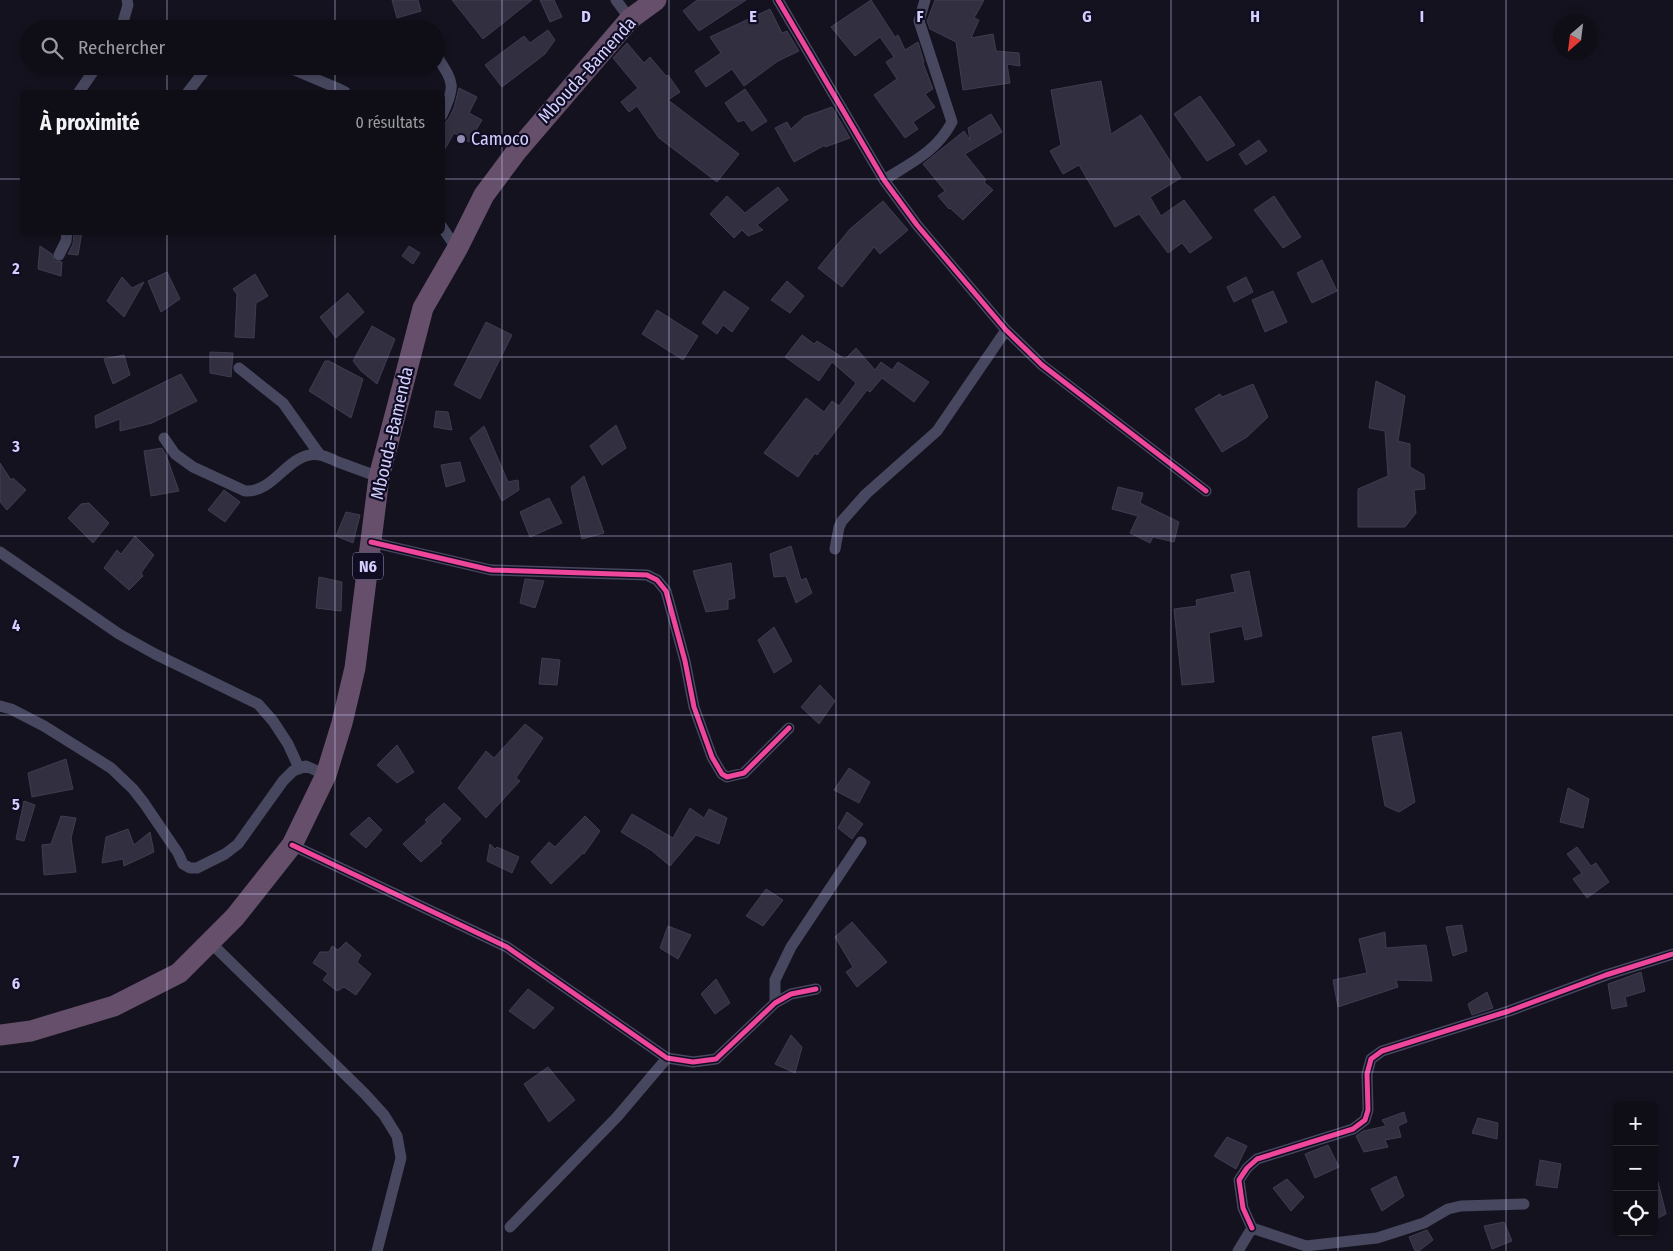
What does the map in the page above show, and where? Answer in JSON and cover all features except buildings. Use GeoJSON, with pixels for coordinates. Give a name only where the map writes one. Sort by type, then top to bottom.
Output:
{"type":"FeatureCollection","features":[{"type":"Feature","properties":{"kind":"highway","name":"Mbouda-Bamenda"},"geometry":{"type":"LineString","coordinates":[[0,1035],[31,1031],[114,1006],[179,973],[235,917],[292,845],[326,775],[342,723],[354,668],[378,478],[423,308],[457,249],[484,195],[516,152],[630,19],[656,0]]}},
{"type":"Feature","properties":{"kind":"street"},"geometry":{"type":"LineString","coordinates":[[124,20],[128,5],[127,0]]}},
{"type":"Feature","properties":{"kind":"street"},"geometry":{"type":"LineString","coordinates":[[616,0],[630,19]]}},
{"type":"Feature","properties":{"kind":"street"},"geometry":{"type":"LineString","coordinates":[[778,0],[884,180],[917,225],[1006,330],[1042,365],[1206,491]]}},
{"type":"Feature","properties":{"kind":"street"},"geometry":{"type":"LineString","coordinates":[[884,180],[933,149],[944,136],[952,122],[919,21],[925,0]]}},
{"type":"Feature","properties":{"kind":"street"},"geometry":{"type":"LineString","coordinates":[[445,72],[452,85],[450,97],[445,108]]}},
{"type":"Feature","properties":{"kind":"street"},"geometry":{"type":"LineString","coordinates":[[79,90],[90,75]]}},
{"type":"Feature","properties":{"kind":"street"},"geometry":{"type":"LineString","coordinates":[[190,90],[201,75]]}},
{"type":"Feature","properties":{"kind":"street"},"geometry":{"type":"LineString","coordinates":[[307,75],[342,90]]}},
{"type":"Feature","properties":{"kind":"street"},"geometry":{"type":"LineString","coordinates":[[445,231],[457,249]]}},
{"type":"Feature","properties":{"kind":"street"},"geometry":{"type":"LineString","coordinates":[[59,255],[66,242],[67,235]]}},
{"type":"Feature","properties":{"kind":"street"},"geometry":{"type":"LineString","coordinates":[[835,549],[842,521],[866,494],[937,431],[1006,330]]}},
{"type":"Feature","properties":{"kind":"street"},"geometry":{"type":"LineString","coordinates":[[239,368],[283,403],[320,455]]}},
{"type":"Feature","properties":{"kind":"street"},"geometry":{"type":"LineString","coordinates":[[164,438],[175,454],[193,467],[245,491],[252,491],[265,486],[294,461],[308,456],[320,455],[378,478]]}},
{"type":"Feature","properties":{"kind":"street"},"geometry":{"type":"LineString","coordinates":[[371,542],[491,570],[647,575],[657,580],[666,591],[685,661],[694,708],[712,757],[722,774],[727,777],[744,773],[789,728]]}},
{"type":"Feature","properties":{"kind":"street"},"geometry":{"type":"LineString","coordinates":[[0,552],[120,634],[155,654],[258,704],[274,721],[288,744],[299,768]]}},
{"type":"Feature","properties":{"kind":"street"},"geometry":{"type":"LineString","coordinates":[[0,706],[11,709],[44,726],[111,768],[133,789],[178,853],[183,864],[190,868],[197,868],[225,854],[238,844],[283,781],[299,768],[306,766],[326,775]]}},
{"type":"Feature","properties":{"kind":"street"},"geometry":{"type":"LineString","coordinates":[[775,1003],[775,980],[791,947],[861,842]]}},
{"type":"Feature","properties":{"kind":"street"},"geometry":{"type":"LineString","coordinates":[[292,845],[507,947],[667,1058],[693,1062],[716,1059],[775,1003],[791,994],[816,989]]}},
{"type":"Feature","properties":{"kind":"street"},"geometry":{"type":"LineString","coordinates":[[210,942],[365,1094],[384,1115],[397,1136],[401,1158],[377,1251]]}},
{"type":"Feature","properties":{"kind":"street"},"geometry":{"type":"LineString","coordinates":[[1524,1204],[1461,1206],[1448,1209],[1424,1223],[1378,1238],[1306,1246],[1252,1228],[1243,1208],[1239,1180],[1247,1168],[1257,1159],[1353,1129],[1365,1120],[1368,1110],[1367,1074],[1371,1059],[1382,1051],[1509,1011],[1606,975],[1673,954]]}},
{"type":"Feature","properties":{"kind":"street"},"geometry":{"type":"LineString","coordinates":[[510,1227],[617,1117],[667,1058]]}},
{"type":"Feature","properties":{"kind":"street"},"geometry":{"type":"LineString","coordinates":[[1238,1251],[1252,1228]]}},
{"type":"Feature","properties":{"kind":"cycle path"},"geometry":{"type":"LineString","coordinates":[[778,0],[884,180],[917,225],[1006,330],[1042,365],[1206,491]]}},
{"type":"Feature","properties":{"kind":"cycle path"},"geometry":{"type":"LineString","coordinates":[[371,542],[491,570],[647,575],[657,580],[666,591],[685,661],[694,707],[712,757],[722,774],[727,777],[744,773],[789,728]]}},
{"type":"Feature","properties":{"kind":"cycle path"},"geometry":{"type":"LineString","coordinates":[[292,845],[507,947],[667,1058],[693,1062],[716,1059],[775,1003],[791,994],[816,989]]}},
{"type":"Feature","properties":{"kind":"cycle path"},"geometry":{"type":"LineString","coordinates":[[1252,1228],[1243,1208],[1239,1180],[1247,1168],[1257,1159],[1353,1129],[1365,1120],[1368,1110],[1367,1074],[1371,1059],[1382,1051],[1509,1011],[1606,975],[1673,954]]}},
{"type":"Feature","properties":{"kind":"place","name":"Camoco"},"geometry":{"type":"Point","coordinates":[461,139]}}]}
